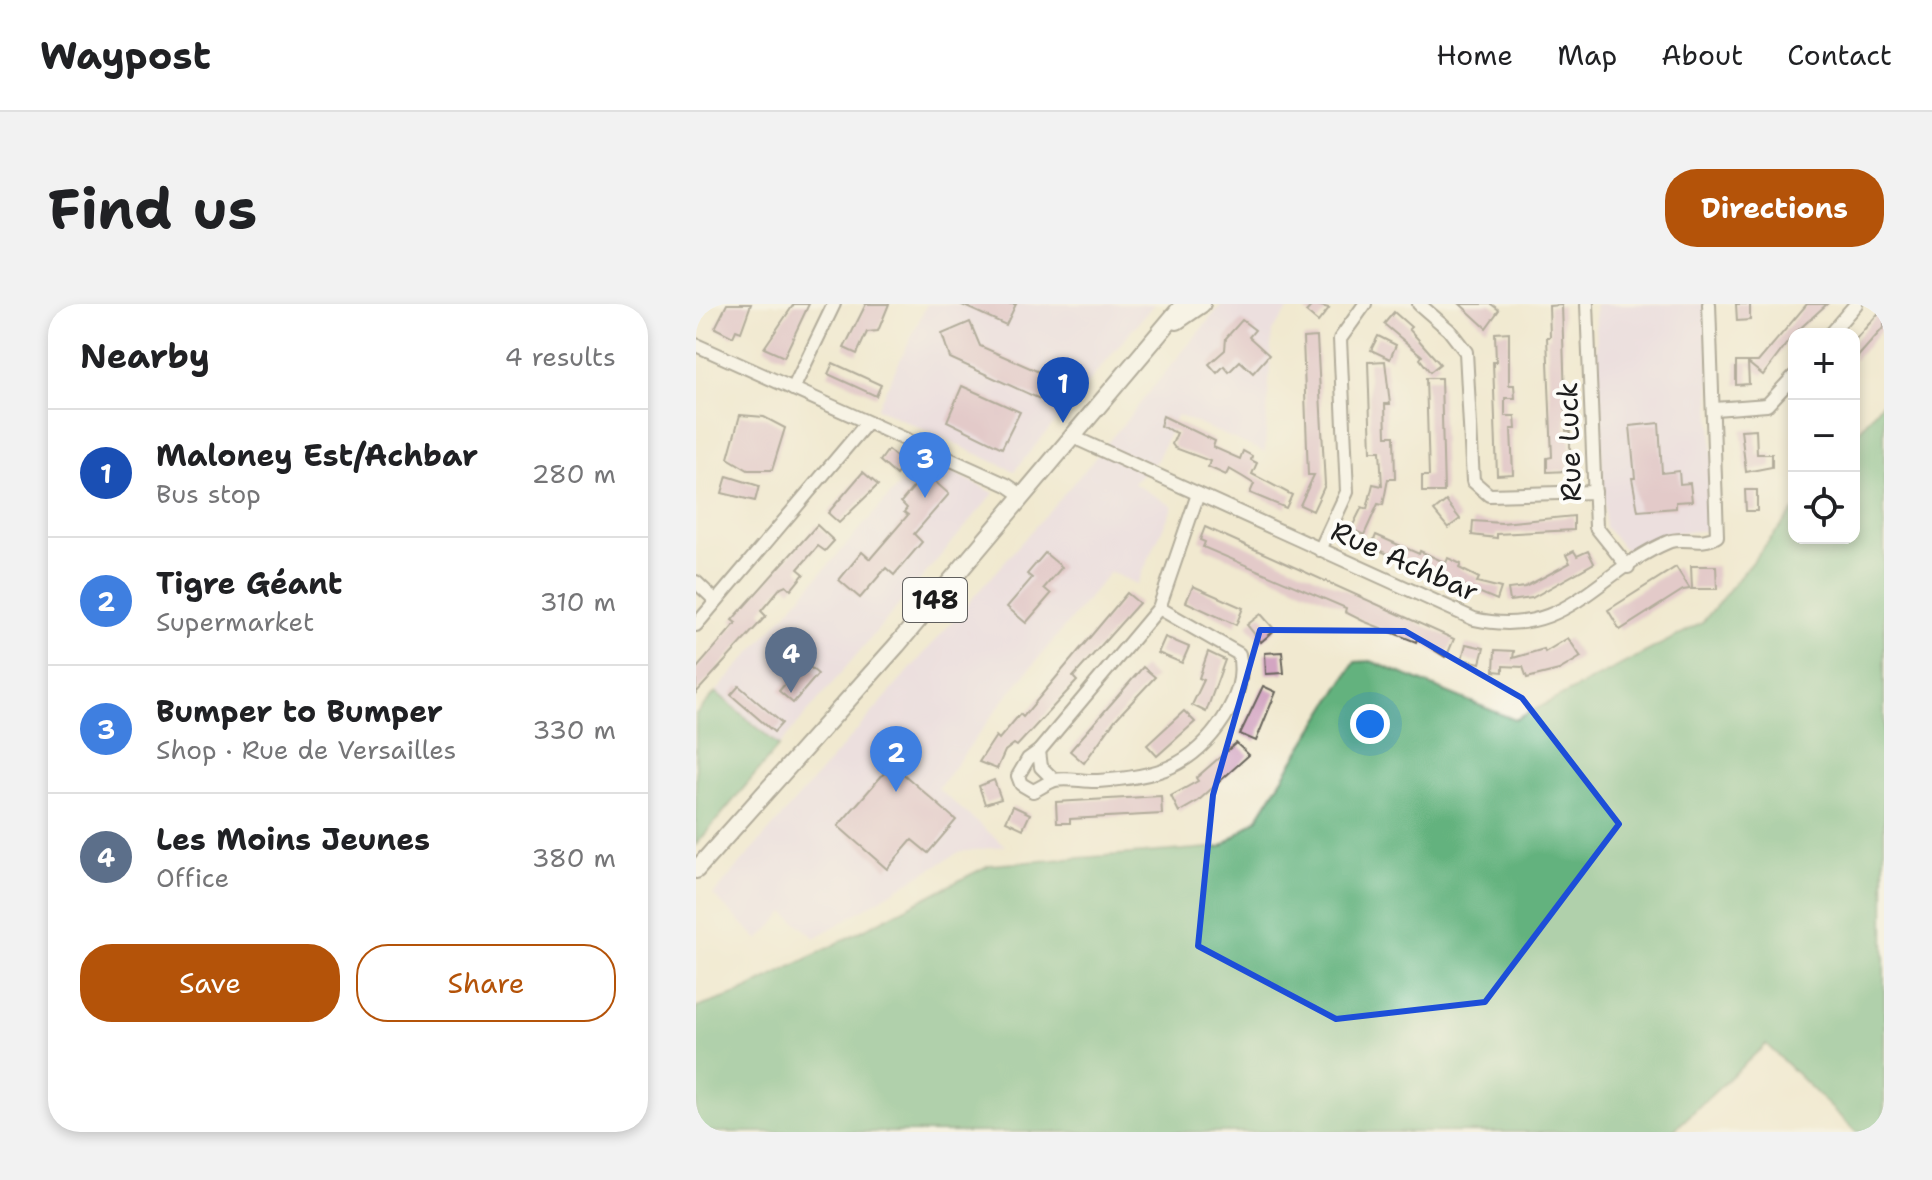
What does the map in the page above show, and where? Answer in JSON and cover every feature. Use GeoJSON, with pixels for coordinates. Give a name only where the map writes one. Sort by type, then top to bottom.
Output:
{"type":"FeatureCollection","features":[{"type":"Feature","properties":{"kind":"main road","name":"148"},"geometry":{"type":"LineString","coordinates":[[696,870],[897,645],[1169,326],[1184,304]]}},
{"type":"Feature","properties":{"kind":"main road","name":"148"},"geometry":{"type":"LineString","coordinates":[[1169,326],[1202,304]]}},
{"type":"Feature","properties":{"kind":"street"},"geometry":{"type":"LineString","coordinates":[[793,389],[834,304]]}},
{"type":"Feature","properties":{"kind":"street"},"geometry":{"type":"LineString","coordinates":[[1320,550],[1347,492],[1340,339],[1365,304]]}},
{"type":"Feature","properties":{"kind":"street"},"geometry":{"type":"LineString","coordinates":[[1419,304],[1449,330],[1466,352],[1473,481],[1489,495],[1595,492]]}},
{"type":"Feature","properties":{"kind":"street","name":"Rue Luck"},"geometry":{"type":"LineString","coordinates":[[1587,304],[1596,527],[1628,567]]}},
{"type":"Feature","properties":{"kind":"street"},"geometry":{"type":"LineString","coordinates":[[1709,304],[1715,409],[1767,405],[1788,382]]}},
{"type":"Feature","properties":{"kind":"street"},"geometry":{"type":"LineString","coordinates":[[1835,328],[1856,304]]}},
{"type":"Feature","properties":{"kind":"street"},"geometry":{"type":"LineString","coordinates":[[696,345],[1007,485],[1023,496]]}},
{"type":"Feature","properties":{"kind":"street","name":"Rue Achbar"},"geometry":{"type":"LineString","coordinates":[[1073,437],[1474,619],[1498,625],[1535,622],[1556,613],[1670,541],[1711,540],[1717,536],[1715,409]]}},
{"type":"Feature","properties":{"kind":"street"},"geometry":{"type":"LineString","coordinates":[[696,625],[866,424]]}},
{"type":"Feature","properties":{"kind":"street"},"geometry":{"type":"LineString","coordinates":[[1159,608],[1239,654],[1243,674],[1229,710],[1207,744],[1178,766],[1099,781],[1054,780],[1033,791],[1021,784],[1018,776],[1023,767],[1159,608],[1198,494]]}},
{"type":"Feature","properties":{"kind":"street"},"geometry":{"type":"LineString","coordinates":[[696,582],[716,601]]}},
{"type":"Feature","properties":{"kind":"street"},"geometry":{"type":"LineString","coordinates":[[1039,751],[1041,767],[1054,780]]}},
{"type":"Feature","properties":{"kind":"highlighted area"},"geometry":{"type":"Polygon","coordinates":[[[1260,630],[1405,631],[1522,698],[1619,824],[1485,1002],[1336,1019],[1198,946],[1213,795],[1260,630]]]}},
{"type":"Feature","properties":{"kind":"shaded area"},"geometry":{"type":"Polygon","coordinates":[[[927,304],[1154,304],[1014,471],[877,408],[927,304]]]}},
{"type":"Feature","properties":{"kind":"shaded area"},"geometry":{"type":"Polygon","coordinates":[[[1222,304],[1293,304],[1272,331],[1265,452],[1177,415],[1157,460],[1133,483],[1173,506],[1137,584],[1110,572],[1004,700],[938,789],[1005,846],[959,852],[815,938],[785,912],[759,940],[713,895],[1089,465],[1222,304]]]}},
{"type":"Feature","properties":{"kind":"shaded area"},"geometry":{"type":"Polygon","coordinates":[[[1595,304],[1707,304],[1715,530],[1666,533],[1631,556],[1605,527],[1595,304]]]}},
{"type":"Feature","properties":{"kind":"shaded area"},"geometry":{"type":"Polygon","coordinates":[[[924,457],[994,493],[779,746],[716,692],[924,457]]]}},
{"type":"Feature","properties":{"kind":"green space"},"geometry":{"type":"Polygon","coordinates":[[[1884,400],[1884,1132],[1856,1132],[1766,1044],[1672,1132],[696,1132],[696,1008],[740,993],[989,865],[1221,847],[1257,819],[1355,662],[1371,661],[1515,720],[1702,623],[1788,517],[1788,544],[1860,544],[1860,430],[1884,400]]]}},
{"type":"Feature","properties":{"kind":"green space"},"geometry":{"type":"Polygon","coordinates":[[[716,692],[779,746],[696,845],[696,714],[716,692]]]}},
{"type":"Feature","properties":{"kind":"building"},"geometry":{"type":"Polygon","coordinates":[[[727,304],[751,304],[741,332],[736,330],[733,337],[715,328],[727,304]]]}},
{"type":"Feature","properties":{"kind":"building"},"geometry":{"type":"Polygon","coordinates":[[[794,304],[809,304],[784,357],[764,348],[794,304]]]}},
{"type":"Feature","properties":{"kind":"building"},"geometry":{"type":"Polygon","coordinates":[[[866,304],[889,304],[878,331],[867,332],[857,354],[844,348],[866,304]]]}},
{"type":"Feature","properties":{"kind":"building"},"geometry":{"type":"Polygon","coordinates":[[[960,304],[1016,304],[1006,325],[960,304]]]}},
{"type":"Feature","properties":{"kind":"building"},"geometry":{"type":"Polygon","coordinates":[[[1313,304],[1329,308],[1318,322],[1306,312],[1313,304]]]}},
{"type":"Feature","properties":{"kind":"building"},"geometry":{"type":"Polygon","coordinates":[[[1460,304],[1491,304],[1499,310],[1486,328],[1460,304]]]}},
{"type":"Feature","properties":{"kind":"building"},"geometry":{"type":"Polygon","coordinates":[[[1736,304],[1750,304],[1750,320],[1737,321],[1736,304]]]}},
{"type":"Feature","properties":{"kind":"building"},"geometry":{"type":"Polygon","coordinates":[[[1807,304],[1827,304],[1801,328],[1788,328],[1788,342],[1763,375],[1748,363],[1749,384],[1736,385],[1736,362],[1758,362],[1807,304]]]}},
{"type":"Feature","properties":{"kind":"building"},"geometry":{"type":"Polygon","coordinates":[[[1562,305],[1566,431],[1570,431],[1570,450],[1567,451],[1568,471],[1547,472],[1547,458],[1552,457],[1547,337],[1550,337],[1549,306],[1562,305]]]}},
{"type":"Feature","properties":{"kind":"building"},"geometry":{"type":"Polygon","coordinates":[[[1884,307],[1884,327],[1860,354],[1860,334],[1884,307]]]}},
{"type":"Feature","properties":{"kind":"building"},"geometry":{"type":"Polygon","coordinates":[[[1394,312],[1411,327],[1409,329],[1440,364],[1430,372],[1420,359],[1422,356],[1384,324],[1394,312]]]}},
{"type":"Feature","properties":{"kind":"building"},"geometry":{"type":"Polygon","coordinates":[[[1242,320],[1255,330],[1249,337],[1269,355],[1253,373],[1240,361],[1229,372],[1224,366],[1217,373],[1209,364],[1225,350],[1226,338],[1242,320]]]}},
{"type":"Feature","properties":{"kind":"building"},"geometry":{"type":"Polygon","coordinates":[[[970,322],[980,346],[1053,378],[1042,400],[950,358],[942,334],[970,322]]]}},
{"type":"Feature","properties":{"kind":"building"},"geometry":{"type":"Polygon","coordinates":[[[1509,332],[1509,385],[1514,385],[1515,398],[1505,398],[1505,416],[1515,416],[1516,429],[1511,429],[1513,474],[1497,475],[1493,362],[1496,362],[1495,333],[1509,332]]]}},
{"type":"Feature","properties":{"kind":"building"},"geometry":{"type":"Polygon","coordinates":[[[1378,336],[1396,345],[1390,359],[1371,350],[1378,336]]]}},
{"type":"Feature","properties":{"kind":"building"},"geometry":{"type":"Polygon","coordinates":[[[1317,337],[1325,485],[1313,511],[1300,505],[1314,475],[1308,475],[1303,338],[1317,337]]]}},
{"type":"Feature","properties":{"kind":"building"},"geometry":{"type":"Polygon","coordinates":[[[1385,361],[1390,404],[1385,404],[1386,436],[1394,436],[1395,479],[1388,479],[1383,505],[1378,504],[1364,535],[1351,529],[1362,507],[1367,509],[1373,484],[1382,486],[1380,451],[1371,451],[1368,362],[1385,361]]]}},
{"type":"Feature","properties":{"kind":"building"},"geometry":{"type":"Polygon","coordinates":[[[833,363],[881,385],[876,396],[828,374],[833,363]]]}},
{"type":"Feature","properties":{"kind":"building"},"geometry":{"type":"Polygon","coordinates":[[[1426,378],[1441,378],[1444,492],[1422,492],[1422,476],[1429,476],[1426,378]]]}},
{"type":"Feature","properties":{"kind":"building"},"geometry":{"type":"Polygon","coordinates":[[[962,386],[1020,412],[1002,448],[947,421],[962,386]]]}},
{"type":"Feature","properties":{"kind":"building"},"geometry":{"type":"Polygon","coordinates":[[[740,415],[764,417],[785,428],[772,470],[748,470],[728,458],[740,415]]]}},
{"type":"Feature","properties":{"kind":"building"},"geometry":{"type":"Polygon","coordinates":[[[1163,416],[1215,441],[1213,447],[1240,459],[1243,451],[1252,456],[1251,460],[1257,463],[1252,474],[1292,495],[1286,508],[1250,493],[1254,484],[1229,469],[1226,475],[1208,467],[1210,461],[1175,448],[1172,444],[1177,433],[1160,426],[1163,416]]]}},
{"type":"Feature","properties":{"kind":"building"},"geometry":{"type":"Polygon","coordinates":[[[1659,423],[1662,473],[1679,471],[1680,484],[1690,483],[1692,501],[1676,502],[1676,508],[1638,511],[1632,478],[1635,478],[1630,426],[1659,423]]]}},
{"type":"Feature","properties":{"kind":"building"},"geometry":{"type":"Polygon","coordinates":[[[1756,429],[1757,454],[1772,454],[1772,467],[1746,472],[1741,430],[1756,429]]]}},
{"type":"Feature","properties":{"kind":"building"},"geometry":{"type":"Polygon","coordinates":[[[888,450],[905,464],[896,475],[880,461],[888,450]]]}},
{"type":"Feature","properties":{"kind":"building"},"geometry":{"type":"Polygon","coordinates":[[[863,472],[878,485],[839,523],[828,513],[863,472]]]}},
{"type":"Feature","properties":{"kind":"building"},"geometry":{"type":"Polygon","coordinates":[[[727,476],[759,486],[755,501],[722,493],[727,476]]]}},
{"type":"Feature","properties":{"kind":"building"},"geometry":{"type":"Polygon","coordinates":[[[922,477],[927,482],[931,478],[949,494],[914,534],[922,542],[894,575],[886,568],[860,598],[839,580],[862,552],[870,559],[908,515],[904,512],[907,508],[901,502],[922,477]]]}},
{"type":"Feature","properties":{"kind":"building"},"geometry":{"type":"Polygon","coordinates":[[[1745,490],[1757,490],[1757,511],[1746,511],[1745,490]]]}},
{"type":"Feature","properties":{"kind":"building"},"geometry":{"type":"Polygon","coordinates":[[[1446,501],[1460,519],[1448,528],[1434,511],[1446,501]]]}},
{"type":"Feature","properties":{"kind":"building"},"geometry":{"type":"Polygon","coordinates":[[[1574,516],[1574,530],[1497,534],[1497,538],[1472,535],[1473,521],[1502,523],[1574,516]]]}},
{"type":"Feature","properties":{"kind":"building"},"geometry":{"type":"Polygon","coordinates":[[[817,525],[834,541],[825,551],[818,546],[798,569],[804,574],[791,590],[786,585],[781,587],[761,611],[766,616],[696,693],[696,669],[736,623],[732,620],[817,525]]]}},
{"type":"Feature","properties":{"kind":"building"},"geometry":{"type":"Polygon","coordinates":[[[1205,527],[1454,639],[1448,653],[1445,657],[1417,639],[1416,642],[1363,621],[1345,612],[1346,608],[1203,547],[1205,542],[1200,540],[1205,527]]]}},
{"type":"Feature","properties":{"kind":"building"},"geometry":{"type":"Polygon","coordinates":[[[1376,535],[1419,554],[1420,551],[1446,563],[1448,558],[1461,564],[1459,568],[1479,578],[1477,582],[1501,588],[1497,600],[1371,547],[1376,535]]]}},
{"type":"Feature","properties":{"kind":"building"},"geometry":{"type":"Polygon","coordinates":[[[1574,551],[1577,556],[1588,551],[1594,563],[1532,598],[1510,601],[1508,589],[1525,587],[1570,563],[1566,555],[1574,551]]]}},
{"type":"Feature","properties":{"kind":"building"},"geometry":{"type":"Polygon","coordinates":[[[1045,553],[1062,567],[1044,588],[1051,594],[1026,623],[1007,607],[1032,578],[1027,574],[1045,553]]]}},
{"type":"Feature","properties":{"kind":"building"},"geometry":{"type":"Polygon","coordinates":[[[1691,566],[1716,566],[1717,589],[1692,589],[1691,566]]]}},
{"type":"Feature","properties":{"kind":"building"},"geometry":{"type":"Polygon","coordinates":[[[1676,567],[1690,589],[1683,590],[1620,630],[1608,610],[1676,567]]]}},
{"type":"Feature","properties":{"kind":"building"},"geometry":{"type":"Polygon","coordinates":[[[1193,586],[1243,608],[1236,625],[1186,602],[1193,586]]]}},
{"type":"Feature","properties":{"kind":"building"},"geometry":{"type":"Polygon","coordinates":[[[1127,593],[1139,603],[1073,677],[1077,681],[1017,746],[1014,744],[1005,751],[997,769],[979,762],[996,736],[999,739],[1020,714],[1023,717],[1127,593]]]}},
{"type":"Feature","properties":{"kind":"building"},"geometry":{"type":"Polygon","coordinates":[[[1261,614],[1275,630],[1261,642],[1247,625],[1261,614]]]}},
{"type":"Feature","properties":{"kind":"building"},"geometry":{"type":"Polygon","coordinates":[[[1165,637],[1189,647],[1182,663],[1158,653],[1165,637]]]}},
{"type":"Feature","properties":{"kind":"building"},"geometry":{"type":"Polygon","coordinates":[[[1568,638],[1581,657],[1559,670],[1527,678],[1523,667],[1503,666],[1503,672],[1494,671],[1495,650],[1514,651],[1513,658],[1544,649],[1545,652],[1568,638]]]}},
{"type":"Feature","properties":{"kind":"building"},"geometry":{"type":"Polygon","coordinates":[[[1466,644],[1484,648],[1480,663],[1462,659],[1466,644]]]}},
{"type":"Feature","properties":{"kind":"building"},"geometry":{"type":"Polygon","coordinates":[[[1208,652],[1225,660],[1206,712],[1192,705],[1204,680],[1199,678],[1208,652]]]}},
{"type":"Feature","properties":{"kind":"building"},"geometry":{"type":"Polygon","coordinates":[[[1282,652],[1284,673],[1266,674],[1265,653],[1282,652]]]}},
{"type":"Feature","properties":{"kind":"building"},"geometry":{"type":"Polygon","coordinates":[[[804,662],[818,674],[793,703],[779,691],[804,662]]]}},
{"type":"Feature","properties":{"kind":"building"},"geometry":{"type":"Polygon","coordinates":[[[1143,667],[1155,677],[1115,720],[1084,763],[1070,751],[1143,667]]]}},
{"type":"Feature","properties":{"kind":"building"},"geometry":{"type":"Polygon","coordinates":[[[739,686],[782,723],[774,732],[731,695],[739,686]]]}},
{"type":"Feature","properties":{"kind":"building"},"geometry":{"type":"Polygon","coordinates":[[[1263,686],[1276,692],[1256,741],[1240,734],[1263,686]]]}},
{"type":"Feature","properties":{"kind":"building"},"geometry":{"type":"Polygon","coordinates":[[[1184,711],[1195,722],[1157,756],[1147,745],[1184,711]]]}},
{"type":"Feature","properties":{"kind":"building"},"geometry":{"type":"Polygon","coordinates":[[[1236,743],[1249,755],[1198,801],[1179,812],[1171,796],[1198,781],[1196,778],[1236,743]]]}},
{"type":"Feature","properties":{"kind":"building"},"geometry":{"type":"Polygon","coordinates":[[[892,764],[956,820],[928,853],[912,840],[887,869],[838,826],[892,764]]]}},
{"type":"Feature","properties":{"kind":"building"},"geometry":{"type":"Polygon","coordinates":[[[994,780],[1001,799],[985,804],[979,786],[994,780]]]}},
{"type":"Feature","properties":{"kind":"building"},"geometry":{"type":"Polygon","coordinates":[[[1161,796],[1162,814],[1070,819],[1070,823],[1057,823],[1056,802],[1161,796]]]}},
{"type":"Feature","properties":{"kind":"building"},"geometry":{"type":"Polygon","coordinates":[[[1013,806],[1030,814],[1023,829],[1006,821],[1013,806]]]}},
{"type":"Feature","properties":{"kind":"place","name":"Maloney Est/Achbar"},"geometry":{"type":"Point","coordinates":[1063,423]}},
{"type":"Feature","properties":{"kind":"place","name":"Bumper to Bumper"},"geometry":{"type":"Point","coordinates":[925,498]}},
{"type":"Feature","properties":{"kind":"place","name":"Les Moins Jeunes"},"geometry":{"type":"Point","coordinates":[791,693]}},
{"type":"Feature","properties":{"kind":"place","name":"Tigre Géant"},"geometry":{"type":"Point","coordinates":[896,792]}}]}
